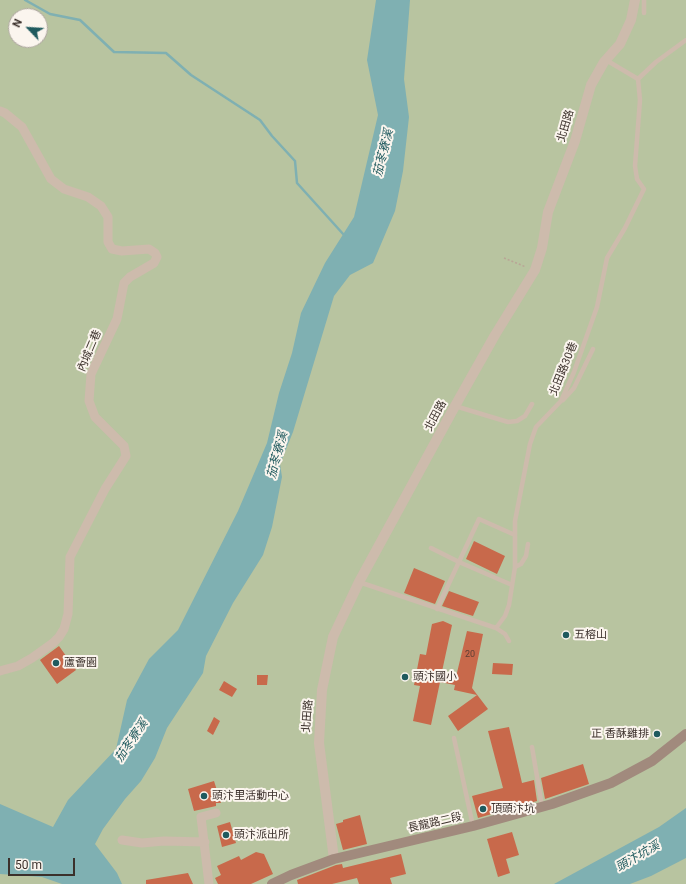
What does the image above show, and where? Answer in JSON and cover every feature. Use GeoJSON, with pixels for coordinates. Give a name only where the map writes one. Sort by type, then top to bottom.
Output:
{"type":"FeatureCollection","features":[{"type":"Feature","properties":{"kind":"main road","name":"長龍路二段"},"geometry":{"type":"LineString","coordinates":[[272,884],[291,874],[334,859],[473,826],[542,806],[610,783],[652,761],[686,734]]}},
{"type":"Feature","properties":{"kind":"street","name":"北田路"},"geometry":{"type":"LineString","coordinates":[[334,859],[319,743],[322,690],[333,637],[359,582],[455,406],[495,335],[535,270],[542,248],[548,212],[574,141],[590,85],[606,60],[620,44],[631,20],[635,0]]}},
{"type":"Feature","properties":{"kind":"street","name":"內城二巷"},"geometry":{"type":"LineString","coordinates":[[0,111],[5,113],[22,127],[51,179],[64,188],[88,197],[101,206],[108,218],[108,242],[112,250],[122,251],[149,249],[155,253],[157,257],[154,262],[130,277],[124,283],[117,319],[91,374],[89,401],[95,417],[124,446],[126,456],[105,489],[70,557],[68,614],[64,629],[53,643],[32,658],[18,666],[0,671]]}},
{"type":"Feature","properties":{"kind":"street"},"geometry":{"type":"LineString","coordinates":[[210,884],[201,817],[216,813]]}},
{"type":"Feature","properties":{"kind":"street"},"geometry":{"type":"LineString","coordinates":[[122,840],[142,843],[164,841],[205,842]]}},
{"type":"Feature","properties":{"kind":"lane"},"geometry":{"type":"LineString","coordinates":[[644,0],[644,13]]}},
{"type":"Feature","properties":{"kind":"lane"},"geometry":{"type":"LineString","coordinates":[[606,60],[638,79],[656,62],[686,40]]}},
{"type":"Feature","properties":{"kind":"lane","name":"北田路30巷"},"geometry":{"type":"LineString","coordinates":[[496,628],[505,616],[509,605],[515,567],[515,521],[530,444],[536,428],[561,401],[574,372],[596,307],[606,258],[626,228],[644,189],[637,179],[635,166],[640,100],[638,79]]}},
{"type":"Feature","properties":{"kind":"lane"},"geometry":{"type":"LineString","coordinates":[[561,401],[574,388],[594,349]]}},
{"type":"Feature","properties":{"kind":"lane"},"geometry":{"type":"LineString","coordinates":[[455,406],[508,422],[517,422],[525,416],[532,404]]}},
{"type":"Feature","properties":{"kind":"lane"},"geometry":{"type":"LineString","coordinates":[[437,609],[479,519],[515,535]]}},
{"type":"Feature","properties":{"kind":"lane"},"geometry":{"type":"LineString","coordinates":[[515,567],[521,564],[526,556],[528,544]]}},
{"type":"Feature","properties":{"kind":"lane"},"geometry":{"type":"LineString","coordinates":[[432,548],[459,562],[512,585]]}},
{"type":"Feature","properties":{"kind":"lane"},"geometry":{"type":"LineString","coordinates":[[359,582],[496,628],[505,634],[509,641]]}},
{"type":"Feature","properties":{"kind":"lane"},"geometry":{"type":"LineString","coordinates":[[454,738],[473,826]]}},
{"type":"Feature","properties":{"kind":"lane"},"geometry":{"type":"LineString","coordinates":[[532,747],[542,806]]}},
{"type":"Feature","properties":{"kind":"path"},"geometry":{"type":"LineString","coordinates":[[504,258],[535,270]]}},
{"type":"Feature","properties":{"kind":"green space"},"geometry":{"type":"Polygon","coordinates":[[[0,0],[686,0],[686,884],[0,884],[0,0]]]}},
{"type":"Feature","properties":{"kind":"water","name":"茄苳寮溪"},"geometry":{"type":"Polygon","coordinates":[[[376,0],[410,0],[404,79],[409,117],[403,171],[395,211],[373,263],[350,275],[334,296],[293,432],[280,464],[282,477],[272,527],[263,555],[233,603],[206,656],[203,673],[167,728],[155,758],[141,781],[125,799],[103,829],[95,844],[117,873],[122,884],[62,884],[42,877],[0,874],[0,804],[53,827],[68,800],[116,749],[127,700],[149,659],[178,630],[238,511],[267,443],[279,393],[292,353],[301,313],[325,263],[354,217],[378,115],[367,60],[376,0]]]}},
{"type":"Feature","properties":{"kind":"water","name":"頭汴坑溪"},"geometry":{"type":"Polygon","coordinates":[[[686,808],[686,858],[651,876],[630,884],[554,884],[659,827],[686,808]]]}},
{"type":"Feature","properties":{"kind":"building"},"geometry":{"type":"Polygon","coordinates":[[[474,541],[505,556],[497,574],[466,559],[474,541]]]}},
{"type":"Feature","properties":{"kind":"building"},"geometry":{"type":"Polygon","coordinates":[[[414,568],[445,581],[435,604],[404,593],[414,568]]]}},
{"type":"Feature","properties":{"kind":"building"},"geometry":{"type":"Polygon","coordinates":[[[449,591],[479,602],[473,616],[442,606],[449,591]]]}},
{"type":"Feature","properties":{"kind":"building"},"geometry":{"type":"Polygon","coordinates":[[[443,621],[452,625],[441,676],[456,679],[467,631],[483,634],[472,688],[488,709],[458,731],[448,716],[477,695],[454,690],[455,685],[440,682],[431,725],[413,721],[420,686],[414,685],[420,654],[426,655],[432,624],[443,621]]]}},
{"type":"Feature","properties":{"kind":"building","name":"蘆薈園"},"geometry":{"type":"Polygon","coordinates":[[[59,646],[76,670],[57,684],[40,660],[59,646]]]}},
{"type":"Feature","properties":{"kind":"building"},"geometry":{"type":"Polygon","coordinates":[[[493,663],[513,664],[512,675],[492,674],[493,663]]]}},
{"type":"Feature","properties":{"kind":"building"},"geometry":{"type":"Polygon","coordinates":[[[257,675],[268,675],[267,685],[257,685],[257,675]]]}},
{"type":"Feature","properties":{"kind":"building"},"geometry":{"type":"Polygon","coordinates":[[[224,681],[237,689],[232,697],[219,690],[224,681]]]}},
{"type":"Feature","properties":{"kind":"building"},"geometry":{"type":"Polygon","coordinates":[[[214,717],[220,721],[213,735],[207,731],[214,717]]]}},
{"type":"Feature","properties":{"kind":"building"},"geometry":{"type":"Polygon","coordinates":[[[509,727],[522,783],[534,780],[537,801],[478,818],[472,796],[503,788],[488,731],[509,727]]]}},
{"type":"Feature","properties":{"kind":"building"},"geometry":{"type":"Polygon","coordinates":[[[583,764],[589,784],[545,799],[541,778],[583,764]]]}},
{"type":"Feature","properties":{"kind":"building","name":"頭汴里活動中心"},"geometry":{"type":"Polygon","coordinates":[[[214,781],[221,803],[216,803],[216,806],[194,811],[188,789],[214,781]]]}},
{"type":"Feature","properties":{"kind":"building"},"geometry":{"type":"Polygon","coordinates":[[[360,815],[367,844],[343,850],[336,824],[343,822],[343,820],[360,815]]]}},
{"type":"Feature","properties":{"kind":"building","name":"頭汴派出所"},"geometry":{"type":"Polygon","coordinates":[[[230,822],[236,843],[222,847],[217,826],[230,822]]]}},
{"type":"Feature","properties":{"kind":"building"},"geometry":{"type":"Polygon","coordinates":[[[512,832],[519,855],[506,859],[510,873],[498,877],[487,839],[512,832]]]}},
{"type":"Feature","properties":{"kind":"building"},"geometry":{"type":"Polygon","coordinates":[[[256,852],[264,854],[273,874],[251,884],[218,884],[215,878],[221,875],[217,866],[239,856],[241,860],[256,852]]]}},
{"type":"Feature","properties":{"kind":"building"},"geometry":{"type":"Polygon","coordinates":[[[401,854],[406,874],[390,878],[392,884],[359,884],[357,878],[332,884],[298,884],[297,880],[336,865],[342,864],[343,868],[401,854]]]}},
{"type":"Feature","properties":{"kind":"building"},"geometry":{"type":"Polygon","coordinates":[[[188,873],[193,884],[146,884],[146,880],[188,873]]]}},
{"type":"Feature","properties":{"kind":"waterway"},"geometry":{"type":"LineString","coordinates":[[25,0],[50,14],[80,20],[114,52],[166,53],[191,75],[260,120],[272,136],[295,161],[297,183],[344,235]]}},
{"type":"Feature","properties":{"kind":"place","name":"五榕山"},"geometry":{"type":"Point","coordinates":[566,635]}},
{"type":"Feature","properties":{"kind":"place","name":"蘆薈園"},"geometry":{"type":"Point","coordinates":[56,663]}},
{"type":"Feature","properties":{"kind":"place","name":"頭汴國小"},"geometry":{"type":"Point","coordinates":[405,677]}},
{"type":"Feature","properties":{"kind":"place","name":"正 香酥雞排"},"geometry":{"type":"Point","coordinates":[657,734]}},
{"type":"Feature","properties":{"kind":"place","name":"頭汴里活動中心"},"geometry":{"type":"Point","coordinates":[204,796]}},
{"type":"Feature","properties":{"kind":"place","name":"頂頭汴坑"},"geometry":{"type":"Point","coordinates":[483,809]}},
{"type":"Feature","properties":{"kind":"place","name":"頭汴派出所"},"geometry":{"type":"Point","coordinates":[226,835]}}]}
